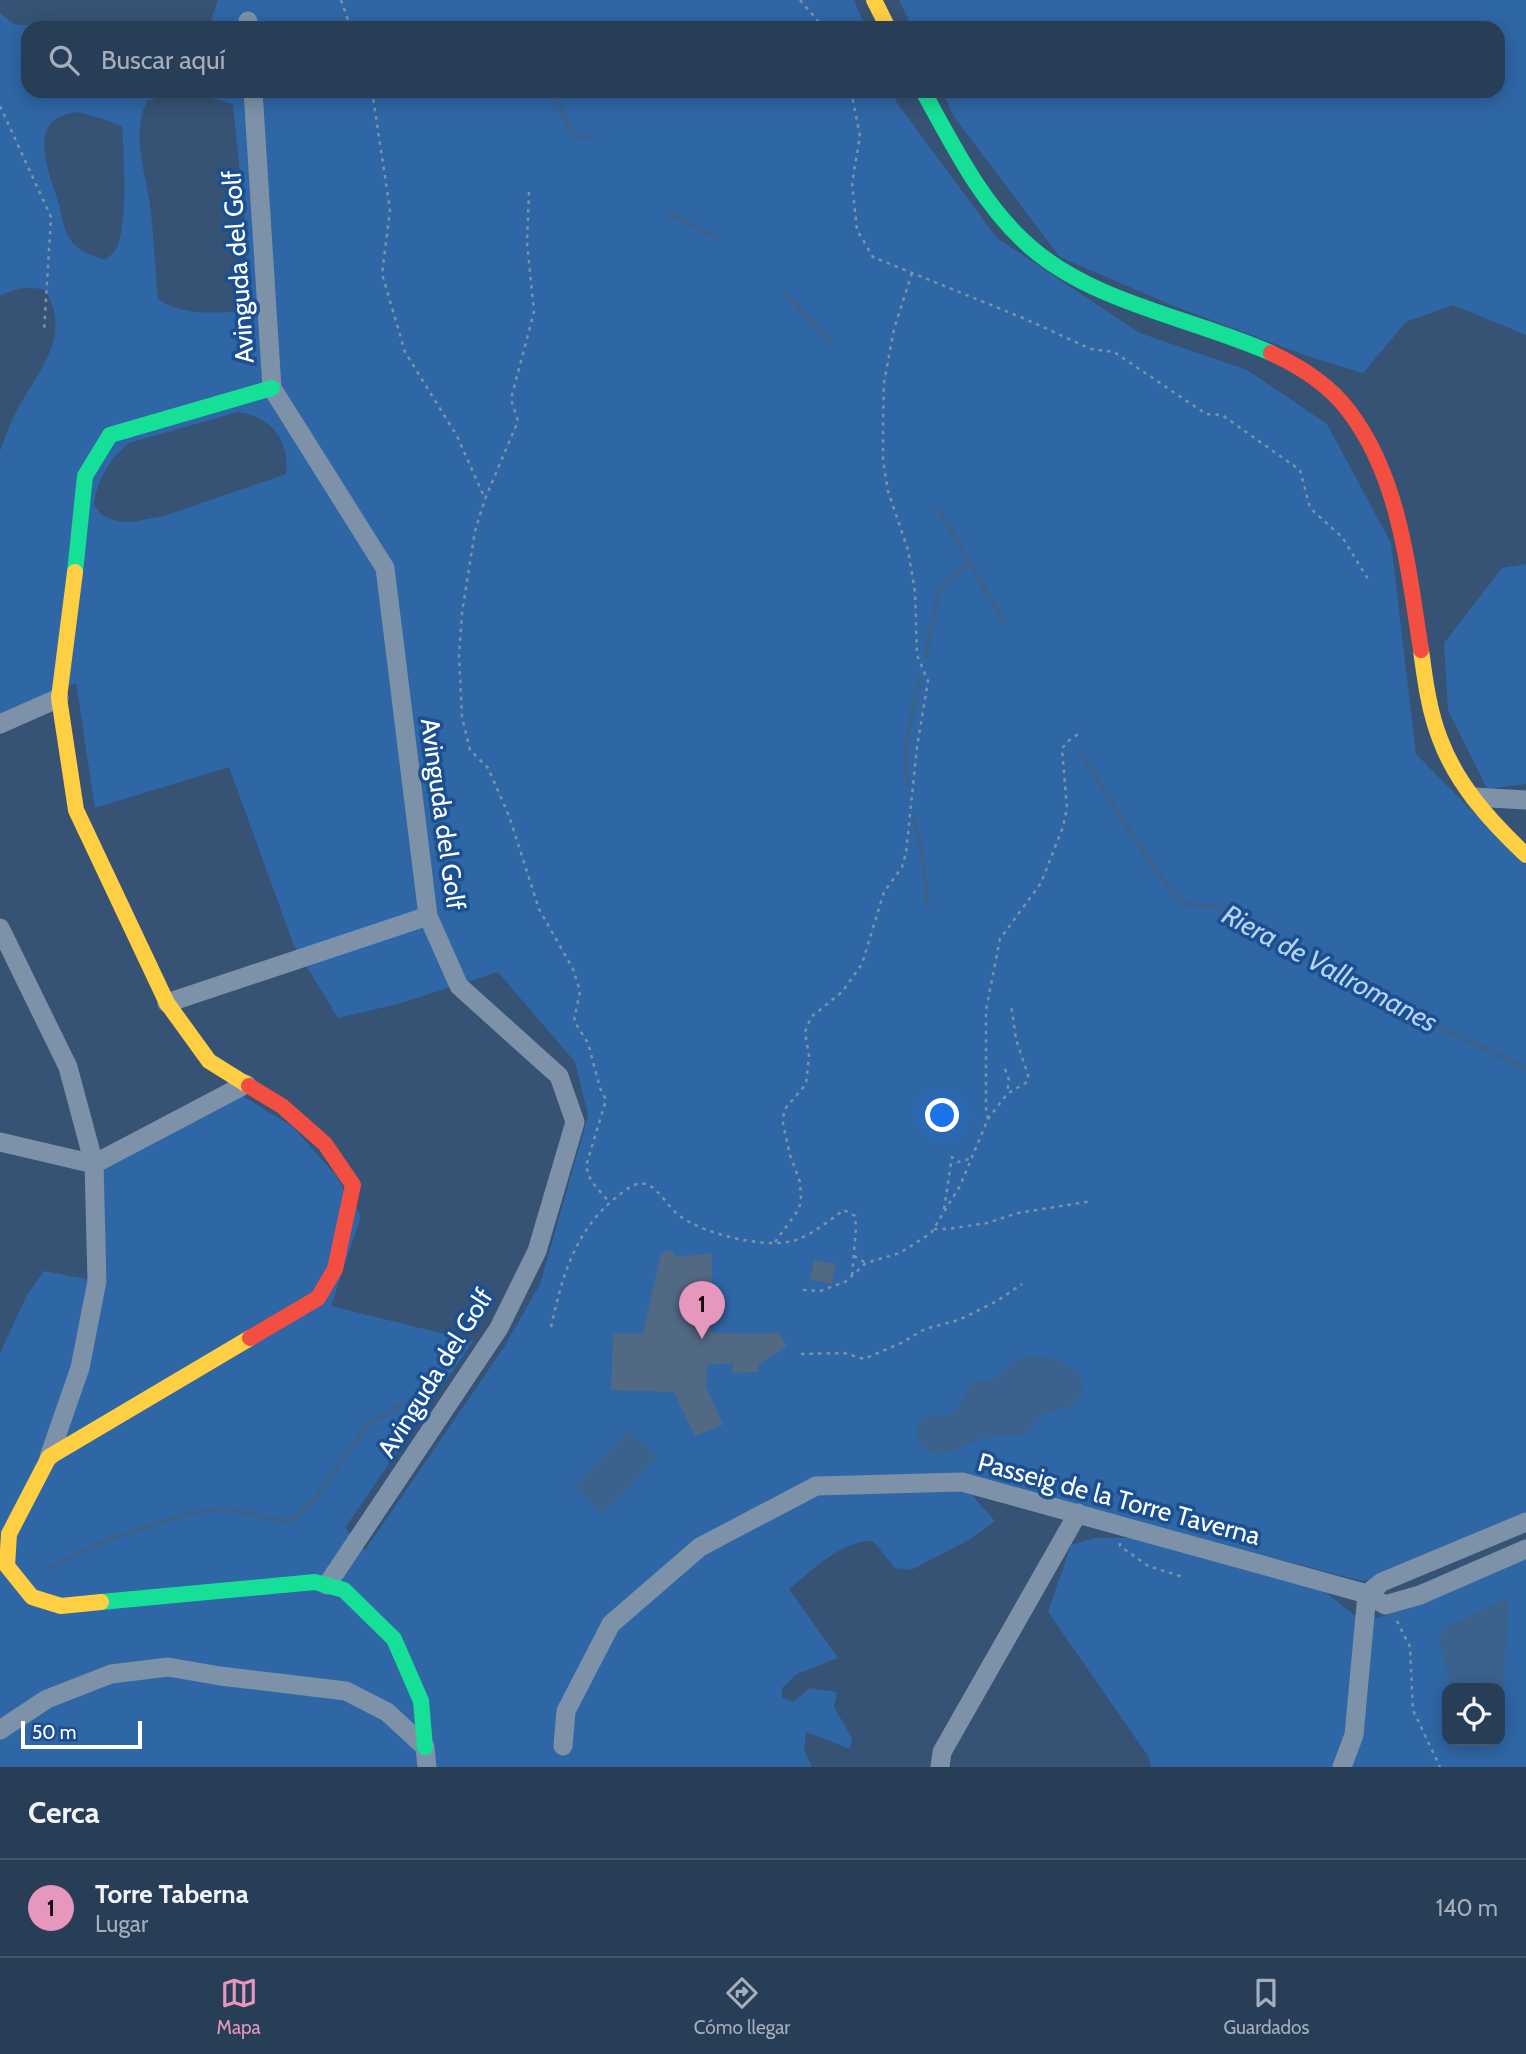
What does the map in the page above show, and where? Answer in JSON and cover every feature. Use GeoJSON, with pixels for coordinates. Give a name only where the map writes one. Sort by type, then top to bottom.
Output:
{"type":"FeatureCollection","features":[{"type":"Feature","properties":{"kind":"street"},"geometry":{"type":"LineString","coordinates":[[874,0],[884,21]]}},
{"type":"Feature","properties":{"kind":"street","name":"Avinguda del Golf"},"geometry":{"type":"LineString","coordinates":[[253,98],[272,388],[385,568],[428,916],[459,986],[559,1076],[575,1122],[537,1251],[499,1328],[327,1586]]}},
{"type":"Feature","properties":{"kind":"street"},"geometry":{"type":"LineString","coordinates":[[927,98],[992,209],[1051,264],[1129,301],[1265,351],[1305,371],[1348,409],[1368,440],[1379,464],[1395,512],[1433,719],[1444,751],[1458,776],[1498,830],[1526,855]]}},
{"type":"Feature","properties":{"kind":"street"},"geometry":{"type":"LineString","coordinates":[[50,1457],[318,1298],[335,1269],[353,1185],[325,1144],[282,1106],[209,1061],[167,1003],[76,810],[59,698],[73,597],[85,476],[110,435],[272,388]]}},
{"type":"Feature","properties":{"kind":"street"},"geometry":{"type":"LineString","coordinates":[[0,724],[59,698]]}},
{"type":"Feature","properties":{"kind":"street"},"geometry":{"type":"LineString","coordinates":[[1474,797],[1526,800]]}},
{"type":"Feature","properties":{"kind":"street"},"geometry":{"type":"LineString","coordinates":[[1474,797],[1526,838]]}},
{"type":"Feature","properties":{"kind":"street"},"geometry":{"type":"LineString","coordinates":[[167,1003],[428,916]]}},
{"type":"Feature","properties":{"kind":"street"},"geometry":{"type":"LineString","coordinates":[[0,928],[68,1068],[94,1164],[97,1281],[80,1368],[50,1457],[9,1534],[7,1566],[32,1597],[61,1606],[315,1582],[344,1590],[394,1639],[421,1701],[426,1757]]}},
{"type":"Feature","properties":{"kind":"street"},"geometry":{"type":"LineString","coordinates":[[0,1142],[94,1164],[246,1084]]}},
{"type":"Feature","properties":{"kind":"street","name":"Passeig de la Torre Taverna"},"geometry":{"type":"LineString","coordinates":[[563,1746],[566,1711],[611,1625],[700,1547],[816,1486],[962,1482],[1367,1594],[1385,1605]]}},
{"type":"Feature","properties":{"kind":"street"},"geometry":{"type":"LineString","coordinates":[[940,1767],[942,1752],[1078,1513]]}},
{"type":"Feature","properties":{"kind":"street"},"geometry":{"type":"LineString","coordinates":[[1342,1767],[1354,1735],[1367,1594],[1382,1582],[1526,1522]]}},
{"type":"Feature","properties":{"kind":"street"},"geometry":{"type":"LineString","coordinates":[[1385,1605],[1420,1595],[1526,1549]]}},
{"type":"Feature","properties":{"kind":"street"},"geometry":{"type":"LineString","coordinates":[[0,1730],[47,1699],[111,1674],[168,1667],[219,1676],[346,1691],[387,1712],[426,1757]]}},
{"type":"Feature","properties":{"kind":"path"},"geometry":{"type":"LineString","coordinates":[[341,0],[348,21]]}},
{"type":"Feature","properties":{"kind":"path"},"geometry":{"type":"LineString","coordinates":[[800,0],[818,21]]}},
{"type":"Feature","properties":{"kind":"path"},"geometry":{"type":"LineString","coordinates":[[373,98],[390,210],[382,274],[405,352],[457,436],[485,499]]}},
{"type":"Feature","properties":{"kind":"path"},"geometry":{"type":"LineString","coordinates":[[852,98],[860,136],[852,183],[857,230],[873,257],[1023,318],[1091,349],[1114,352],[1206,414],[1222,415],[1300,470],[1310,508],[1342,537],[1367,579]]}},
{"type":"Feature","properties":{"kind":"path"},"geometry":{"type":"LineString","coordinates":[[0,106],[51,218],[44,332]]}},
{"type":"Feature","properties":{"kind":"path"},"geometry":{"type":"LineString","coordinates":[[528,192],[527,242],[534,312],[511,399],[518,421],[485,499],[475,531],[462,613],[459,656],[462,717],[470,750],[488,768],[509,816],[539,909],[573,969],[580,991],[574,1021],[588,1043],[606,1100],[586,1166],[591,1181],[610,1203]]}},
{"type":"Feature","properties":{"kind":"path"},"geometry":{"type":"LineString","coordinates":[[775,1242],[799,1209],[801,1199],[800,1182],[783,1124],[784,1110],[806,1084],[809,1056],[805,1032],[811,1017],[842,992],[862,964],[884,892],[902,867],[906,853],[917,747],[928,681],[917,655],[915,592],[908,550],[888,491],[883,461],[883,422],[884,383],[894,329],[912,273]]}},
{"type":"Feature","properties":{"kind":"path"},"geometry":{"type":"LineString","coordinates":[[988,1119],[986,1010],[1000,939],[1041,883],[1063,827],[1067,808],[1062,749],[1081,732]]}},
{"type":"Feature","properties":{"kind":"path"},"geometry":{"type":"LineString","coordinates":[[803,1290],[820,1291],[845,1282],[866,1263],[900,1253],[931,1233],[973,1158],[988,1119],[1007,1094],[1027,1082],[1028,1075],[1016,1040],[1011,1004]]}},
{"type":"Feature","properties":{"kind":"path"},"geometry":{"type":"LineString","coordinates":[[1005,1069],[1009,1080],[1007,1094]]}},
{"type":"Feature","properties":{"kind":"path"},"geometry":{"type":"LineString","coordinates":[[944,1212],[944,1197],[952,1157],[958,1162],[973,1158]]}},
{"type":"Feature","properties":{"kind":"path"},"geometry":{"type":"LineString","coordinates":[[551,1327],[562,1279],[573,1251],[587,1228],[610,1203],[631,1186],[644,1184],[653,1188],[680,1216],[695,1225],[727,1237],[755,1242],[797,1240],[844,1210],[855,1216],[852,1276]]}},
{"type":"Feature","properties":{"kind":"path"},"geometry":{"type":"LineString","coordinates":[[934,1228],[947,1229],[987,1223],[1018,1213],[1093,1201]]}},
{"type":"Feature","properties":{"kind":"path"},"geometry":{"type":"LineString","coordinates":[[854,1256],[866,1263]]}},
{"type":"Feature","properties":{"kind":"path"},"geometry":{"type":"LineString","coordinates":[[801,1354],[844,1353],[864,1359],[925,1329],[958,1320],[997,1301],[1022,1284]]}},
{"type":"Feature","properties":{"kind":"path"},"geometry":{"type":"LineString","coordinates":[[1385,1605],[1394,1616],[1410,1647],[1413,1710],[1440,1767]]}},
{"type":"Feature","properties":{"kind":"shaded area"},"geometry":{"type":"Polygon","coordinates":[[[218,0],[854,0],[863,21],[211,21],[218,0]]]}},
{"type":"Feature","properties":{"kind":"shaded area"},"geometry":{"type":"Polygon","coordinates":[[[899,0],[1526,0],[1526,335],[1453,305],[1406,322],[1363,373],[1310,357],[1171,305],[1060,257],[954,117],[945,98],[1505,98],[1505,21],[909,21],[899,0]]]}},
{"type":"Feature","properties":{"kind":"shaded area"},"geometry":{"type":"Polygon","coordinates":[[[0,13],[15,25],[21,25],[21,98],[158,98],[147,101],[142,114],[141,156],[151,212],[158,299],[176,308],[207,312],[237,311],[245,299],[245,224],[233,104],[211,98],[895,98],[997,238],[1140,333],[1247,370],[1327,424],[1391,543],[1416,754],[1526,865],[1526,1518],[1382,1579],[1362,1581],[1270,1557],[971,1494],[995,1521],[969,1540],[911,1570],[895,1568],[873,1541],[862,1542],[828,1558],[789,1589],[838,1658],[797,1674],[782,1688],[782,1697],[793,1702],[810,1688],[837,1692],[834,1707],[852,1738],[850,1749],[806,1732],[804,1750],[812,1767],[0,1767],[0,1353],[27,1295],[44,1271],[107,1283],[102,1166],[236,1092],[292,1126],[335,1174],[361,1216],[331,1306],[473,1341],[345,1528],[365,1550],[504,1347],[540,1284],[588,1116],[575,1062],[498,972],[398,1004],[338,1018],[294,946],[229,767],[95,808],[76,683],[0,714],[0,451],[14,415],[49,353],[55,323],[53,307],[45,290],[22,288],[0,296],[0,13]],[[77,112],[64,115],[52,122],[44,139],[49,172],[69,237],[83,251],[106,260],[117,248],[123,221],[124,189],[122,127],[77,112]],[[238,412],[129,443],[106,470],[94,505],[102,515],[116,521],[131,522],[164,516],[286,474],[285,451],[276,432],[260,419],[238,412]]]}},
{"type":"Feature","properties":{"kind":"shaded area"},"geometry":{"type":"Polygon","coordinates":[[[1526,564],[1526,784],[1487,789],[1448,710],[1444,643],[1502,568],[1526,564]]]}},
{"type":"Feature","properties":{"kind":"shaded area"},"geometry":{"type":"Polygon","coordinates":[[[1038,1356],[1063,1362],[1081,1376],[1083,1394],[1075,1404],[1042,1415],[1025,1435],[986,1438],[949,1452],[931,1452],[924,1448],[917,1432],[926,1415],[953,1414],[971,1382],[992,1381],[1010,1363],[1020,1358],[1038,1356]]]}},
{"type":"Feature","properties":{"kind":"shaded area"},"geometry":{"type":"Polygon","coordinates":[[[628,1430],[657,1457],[602,1515],[574,1488],[628,1430]]]}},
{"type":"Feature","properties":{"kind":"shaded area"},"geometry":{"type":"Polygon","coordinates":[[[1095,1538],[1135,1538],[1308,1584],[1328,1594],[1354,1615],[1377,1618],[1402,1610],[1526,1555],[1526,1767],[1151,1767],[1148,1756],[1048,1612],[1071,1545],[1095,1538]]]}},
{"type":"Feature","properties":{"kind":"shaded area"},"geometry":{"type":"Polygon","coordinates":[[[1509,1597],[1504,1683],[1449,1683],[1439,1638],[1443,1628],[1509,1597]]]}},
{"type":"Feature","properties":{"kind":"building"},"geometry":{"type":"Polygon","coordinates":[[[671,1250],[677,1257],[712,1253],[711,1333],[773,1334],[778,1331],[787,1346],[759,1364],[758,1372],[732,1373],[733,1363],[707,1365],[706,1386],[723,1425],[695,1436],[674,1392],[611,1390],[613,1334],[643,1333],[661,1253],[671,1250]]]}},
{"type":"Feature","properties":{"kind":"building"},"geometry":{"type":"Polygon","coordinates":[[[814,1260],[836,1264],[832,1284],[810,1280],[814,1260]]]}},
{"type":"Feature","properties":{"kind":"waterway","name":"Riera de Vallromanes"},"geometry":{"type":"LineString","coordinates":[[556,99],[573,136],[593,138]]}},
{"type":"Feature","properties":{"kind":"waterway","name":"Riera de Vallromanes"},"geometry":{"type":"LineString","coordinates":[[669,213],[716,237]]}},
{"type":"Feature","properties":{"kind":"waterway","name":"Riera de Vallromanes"},"geometry":{"type":"LineString","coordinates":[[786,293],[829,341]]}},
{"type":"Feature","properties":{"kind":"waterway","name":"Riera de Vallromanes"},"geometry":{"type":"LineString","coordinates":[[938,508],[1004,622]]}},
{"type":"Feature","properties":{"kind":"waterway"},"geometry":{"type":"LineString","coordinates":[[925,657],[940,588],[969,562]]}},
{"type":"Feature","properties":{"kind":"waterway"},"geometry":{"type":"LineString","coordinates":[[908,785],[907,744],[920,679]]}},
{"type":"Feature","properties":{"kind":"waterway","name":"Riera de Vallromanes"},"geometry":{"type":"LineString","coordinates":[[1080,752],[1145,855],[1181,903],[1225,908],[1330,975],[1526,1068]]}},
{"type":"Feature","properties":{"kind":"waterway"},"geometry":{"type":"LineString","coordinates":[[914,819],[923,860],[927,905]]}},
{"type":"Feature","properties":{"kind":"waterway"},"geometry":{"type":"LineString","coordinates":[[46,1569],[109,1539],[180,1516],[222,1508],[289,1522],[316,1497],[367,1425],[402,1404]]}},
{"type":"Feature","properties":{"kind":"traffic: fast"},"geometry":{"type":"LineString","coordinates":[[927,98],[969,172],[996,211],[1028,245],[1054,265],[1082,281],[1144,308],[1271,353]]}},
{"type":"Feature","properties":{"kind":"traffic: fast"},"geometry":{"type":"LineString","coordinates":[[75,572],[85,476],[110,435],[272,388]]}},
{"type":"Feature","properties":{"kind":"traffic: fast"},"geometry":{"type":"LineString","coordinates":[[101,1602],[315,1582],[344,1590],[394,1639],[421,1701],[425,1747]]}},
{"type":"Feature","properties":{"kind":"traffic: slow"},"geometry":{"type":"LineString","coordinates":[[874,0],[884,21]]}},
{"type":"Feature","properties":{"kind":"traffic: slow"},"geometry":{"type":"LineString","coordinates":[[75,572],[59,698],[76,810],[167,1003],[209,1061],[249,1086]]}},
{"type":"Feature","properties":{"kind":"traffic: slow"},"geometry":{"type":"LineString","coordinates":[[1421,650],[1430,706],[1447,756],[1476,802],[1526,855]]}},
{"type":"Feature","properties":{"kind":"traffic: slow"},"geometry":{"type":"LineString","coordinates":[[101,1602],[61,1606],[32,1597],[7,1566],[9,1534],[49,1457],[250,1338]]}},
{"type":"Feature","properties":{"kind":"traffic: jam"},"geometry":{"type":"LineString","coordinates":[[1271,353],[1323,384],[1348,410],[1366,436],[1380,464],[1399,525],[1421,650]]}},
{"type":"Feature","properties":{"kind":"traffic: jam"},"geometry":{"type":"LineString","coordinates":[[249,1086],[282,1106],[325,1144],[353,1185],[335,1269],[318,1298],[250,1338]]}},
{"type":"Feature","properties":{"kind":"place","name":"Torre Taberna"},"geometry":{"type":"Point","coordinates":[702,1339]}}]}
